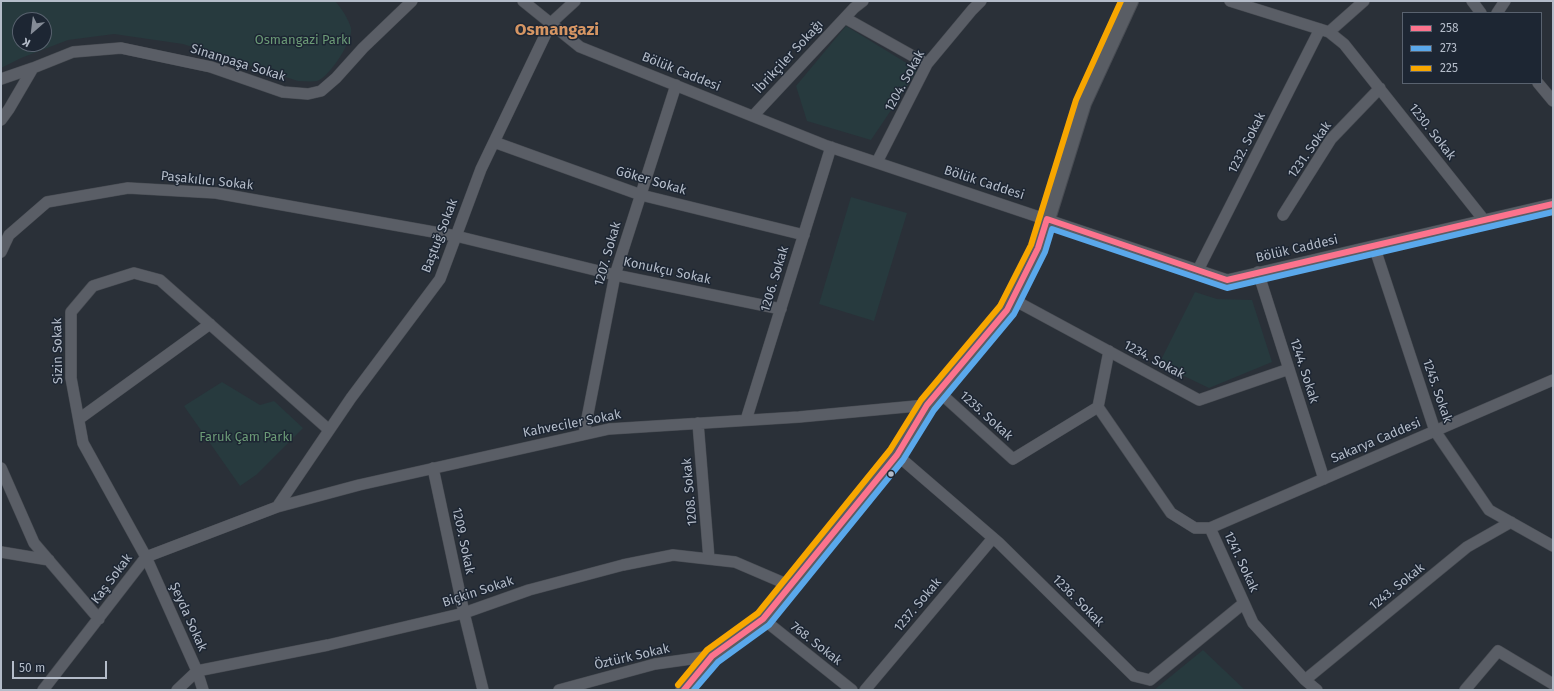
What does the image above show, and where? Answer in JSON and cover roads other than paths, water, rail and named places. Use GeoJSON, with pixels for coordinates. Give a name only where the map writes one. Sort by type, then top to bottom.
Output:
{"type":"FeatureCollection","features":[{"type":"Feature","properties":{"kind":"main road"},"geometry":{"type":"LineString","coordinates":[[684,690],[712,656],[763,619],[897,455],[927,405],[938,391],[1007,310],[1038,248],[1083,103],[1130,1]]}},
{"type":"Feature","properties":{"kind":"street","name":"Sinanpaşa Sokak"},"geometry":{"type":"LineString","coordinates":[[1,79],[73,52],[121,48],[211,67],[283,92],[308,94],[321,91],[336,78],[363,48],[412,1]]}},
{"type":"Feature","properties":{"kind":"street","name":"Bölük Caddesi"},"geometry":{"type":"LineString","coordinates":[[523,1],[580,47],[676,86],[831,147],[1227,280],[1553,204]]}},
{"type":"Feature","properties":{"kind":"street","name":"Baştuğ Sokak"},"geometry":{"type":"LineString","coordinates":[[277,507],[328,429],[440,280],[481,169],[551,23],[575,1]]}},
{"type":"Feature","properties":{"kind":"street","name":"İbrikçiler Sokağı"},"geometry":{"type":"LineString","coordinates":[[753,116],[845,18],[863,1]]}},
{"type":"Feature","properties":{"kind":"street","name":"1204. Sokak"},"geometry":{"type":"LineString","coordinates":[[877,162],[927,64],[972,10],[982,1]]}},
{"type":"Feature","properties":{"kind":"street","name":"1230. Sokak"},"geometry":{"type":"LineString","coordinates":[[1230,1],[1325,31],[1344,44],[1484,220]]}},
{"type":"Feature","properties":{"kind":"street"},"geometry":{"type":"LineString","coordinates":[[1325,31],[1364,1]]}},
{"type":"Feature","properties":{"kind":"street"},"geometry":{"type":"LineString","coordinates":[[1472,1],[1480,12]]}},
{"type":"Feature","properties":{"kind":"street"},"geometry":{"type":"LineString","coordinates":[[1498,12],[1505,1]]}},
{"type":"Feature","properties":{"kind":"street"},"geometry":{"type":"LineString","coordinates":[[845,18],[927,64]]}},
{"type":"Feature","properties":{"kind":"street","name":"1232. Sokak"},"geometry":{"type":"LineString","coordinates":[[1198,270],[1325,31]]}},
{"type":"Feature","properties":{"kind":"street"},"geometry":{"type":"LineString","coordinates":[[1,120],[10,108],[33,68]]}},
{"type":"Feature","properties":{"kind":"street"},"geometry":{"type":"LineString","coordinates":[[1539,84],[1553,101]]}},
{"type":"Feature","properties":{"kind":"street","name":"1207. Sokak"},"geometry":{"type":"LineString","coordinates":[[584,434],[615,275],[676,86]]}},
{"type":"Feature","properties":{"kind":"street","name":"1231. Sokak"},"geometry":{"type":"LineString","coordinates":[[1284,215],[1331,139],[1380,88]]}},
{"type":"Feature","properties":{"kind":"street","name":"Göker Sokak"},"geometry":{"type":"LineString","coordinates":[[494,142],[641,195],[804,235]]}},
{"type":"Feature","properties":{"kind":"street","name":"1206. Sokak"},"geometry":{"type":"LineString","coordinates":[[746,420],[831,147]]}},
{"type":"Feature","properties":{"kind":"street","name":"Paşakılıcı Sokak"},"geometry":{"type":"LineString","coordinates":[[1,252],[9,235],[47,202],[128,188],[216,193],[456,236]]}},
{"type":"Feature","properties":{"kind":"street","name":"Konukçu Sokak"},"geometry":{"type":"LineString","coordinates":[[456,236],[615,275],[781,309]]}},
{"type":"Feature","properties":{"kind":"street","name":"1245. Sokak"},"geometry":{"type":"LineString","coordinates":[[1374,246],[1435,431],[1489,510],[1553,546]]}},
{"type":"Feature","properties":{"kind":"street","name":"1244. Sokak"},"geometry":{"type":"LineString","coordinates":[[1258,272],[1324,479]]}},
{"type":"Feature","properties":{"kind":"street","name":"Sizin Sokak"},"geometry":{"type":"LineString","coordinates":[[146,557],[83,443],[71,378],[71,312],[93,286],[134,273],[160,280],[328,429]]}},
{"type":"Feature","properties":{"kind":"street","name":"1234. Sokak"},"geometry":{"type":"LineString","coordinates":[[1012,298],[1199,400],[1289,369]]}},
{"type":"Feature","properties":{"kind":"street"},"geometry":{"type":"LineString","coordinates":[[79,420],[210,324]]}},
{"type":"Feature","properties":{"kind":"street"},"geometry":{"type":"LineString","coordinates":[[1098,407],[1109,351]]}},
{"type":"Feature","properties":{"kind":"street","name":"Sakarya Caddesi"},"geometry":{"type":"LineString","coordinates":[[1210,528],[1553,380]]}},
{"type":"Feature","properties":{"kind":"street","name":"1235. Sokak"},"geometry":{"type":"LineString","coordinates":[[938,391],[1012,459],[1098,407]]}},
{"type":"Feature","properties":{"kind":"street","name":"Kahveciler Sokak"},"geometry":{"type":"LineString","coordinates":[[277,507],[360,485],[609,429],[799,417],[927,405]]}},
{"type":"Feature","properties":{"kind":"street","name":"1241. Sokak"},"geometry":{"type":"LineString","coordinates":[[1098,407],[1171,513],[1195,528],[1210,528],[1253,623],[1305,680],[1317,690]]}},
{"type":"Feature","properties":{"kind":"street","name":"1208. Sokak"},"geometry":{"type":"LineString","coordinates":[[698,423],[709,559]]}},
{"type":"Feature","properties":{"kind":"street","name":"1236. Sokak"},"geometry":{"type":"LineString","coordinates":[[897,455],[993,538],[1134,676],[1150,680],[1174,662],[1244,602]]}},
{"type":"Feature","properties":{"kind":"street"},"geometry":{"type":"LineString","coordinates":[[1,468],[34,543],[99,619]]}},
{"type":"Feature","properties":{"kind":"street","name":"1209. Sokak"},"geometry":{"type":"LineString","coordinates":[[433,468],[464,613],[483,690]]}},
{"type":"Feature","properties":{"kind":"street","name":"Kaş Sokak"},"geometry":{"type":"LineString","coordinates":[[43,690],[146,557],[277,507]]}},
{"type":"Feature","properties":{"kind":"street","name":"1243. Sokak"},"geometry":{"type":"LineString","coordinates":[[1305,680],[1467,547],[1511,522]]}},
{"type":"Feature","properties":{"kind":"street","name":"1237. Sokak"},"geometry":{"type":"LineString","coordinates":[[865,690],[993,538]]}},
{"type":"Feature","properties":{"kind":"street"},"geometry":{"type":"LineString","coordinates":[[1,552],[49,560]]}},
{"type":"Feature","properties":{"kind":"street","name":"Biçkin Sokak"},"geometry":{"type":"LineString","coordinates":[[197,671],[328,645],[464,613],[529,590],[623,565],[673,555],[735,562],[791,586]]}},
{"type":"Feature","properties":{"kind":"street","name":"Şeyda Sokak"},"geometry":{"type":"LineString","coordinates":[[146,557],[197,671],[203,690]]}},
{"type":"Feature","properties":{"kind":"street","name":"768. Sokak"},"geometry":{"type":"LineString","coordinates":[[763,619],[852,690]]}},
{"type":"Feature","properties":{"kind":"street"},"geometry":{"type":"LineString","coordinates":[[1465,690],[1498,651],[1553,684]]}},
{"type":"Feature","properties":{"kind":"street","name":"Öztürk Sokak"},"geometry":{"type":"LineString","coordinates":[[559,690],[655,664],[712,656]]}},
{"type":"Feature","properties":{"kind":"street"},"geometry":{"type":"LineString","coordinates":[[177,690],[197,671]]}},
{"type":"Feature","properties":{"kind":"district","name":"Osmangazi"},"geometry":{"type":"Point","coordinates":[557,30]}},
{"type":"Feature","properties":{"kind":"park label","name":"Osmangazi Parkı"},"geometry":{"type":"Point","coordinates":[303,40]}},
{"type":"Feature","properties":{"kind":"park label","name":"Faruk Çam Parkı"},"geometry":{"type":"Point","coordinates":[246,437]}}]}
